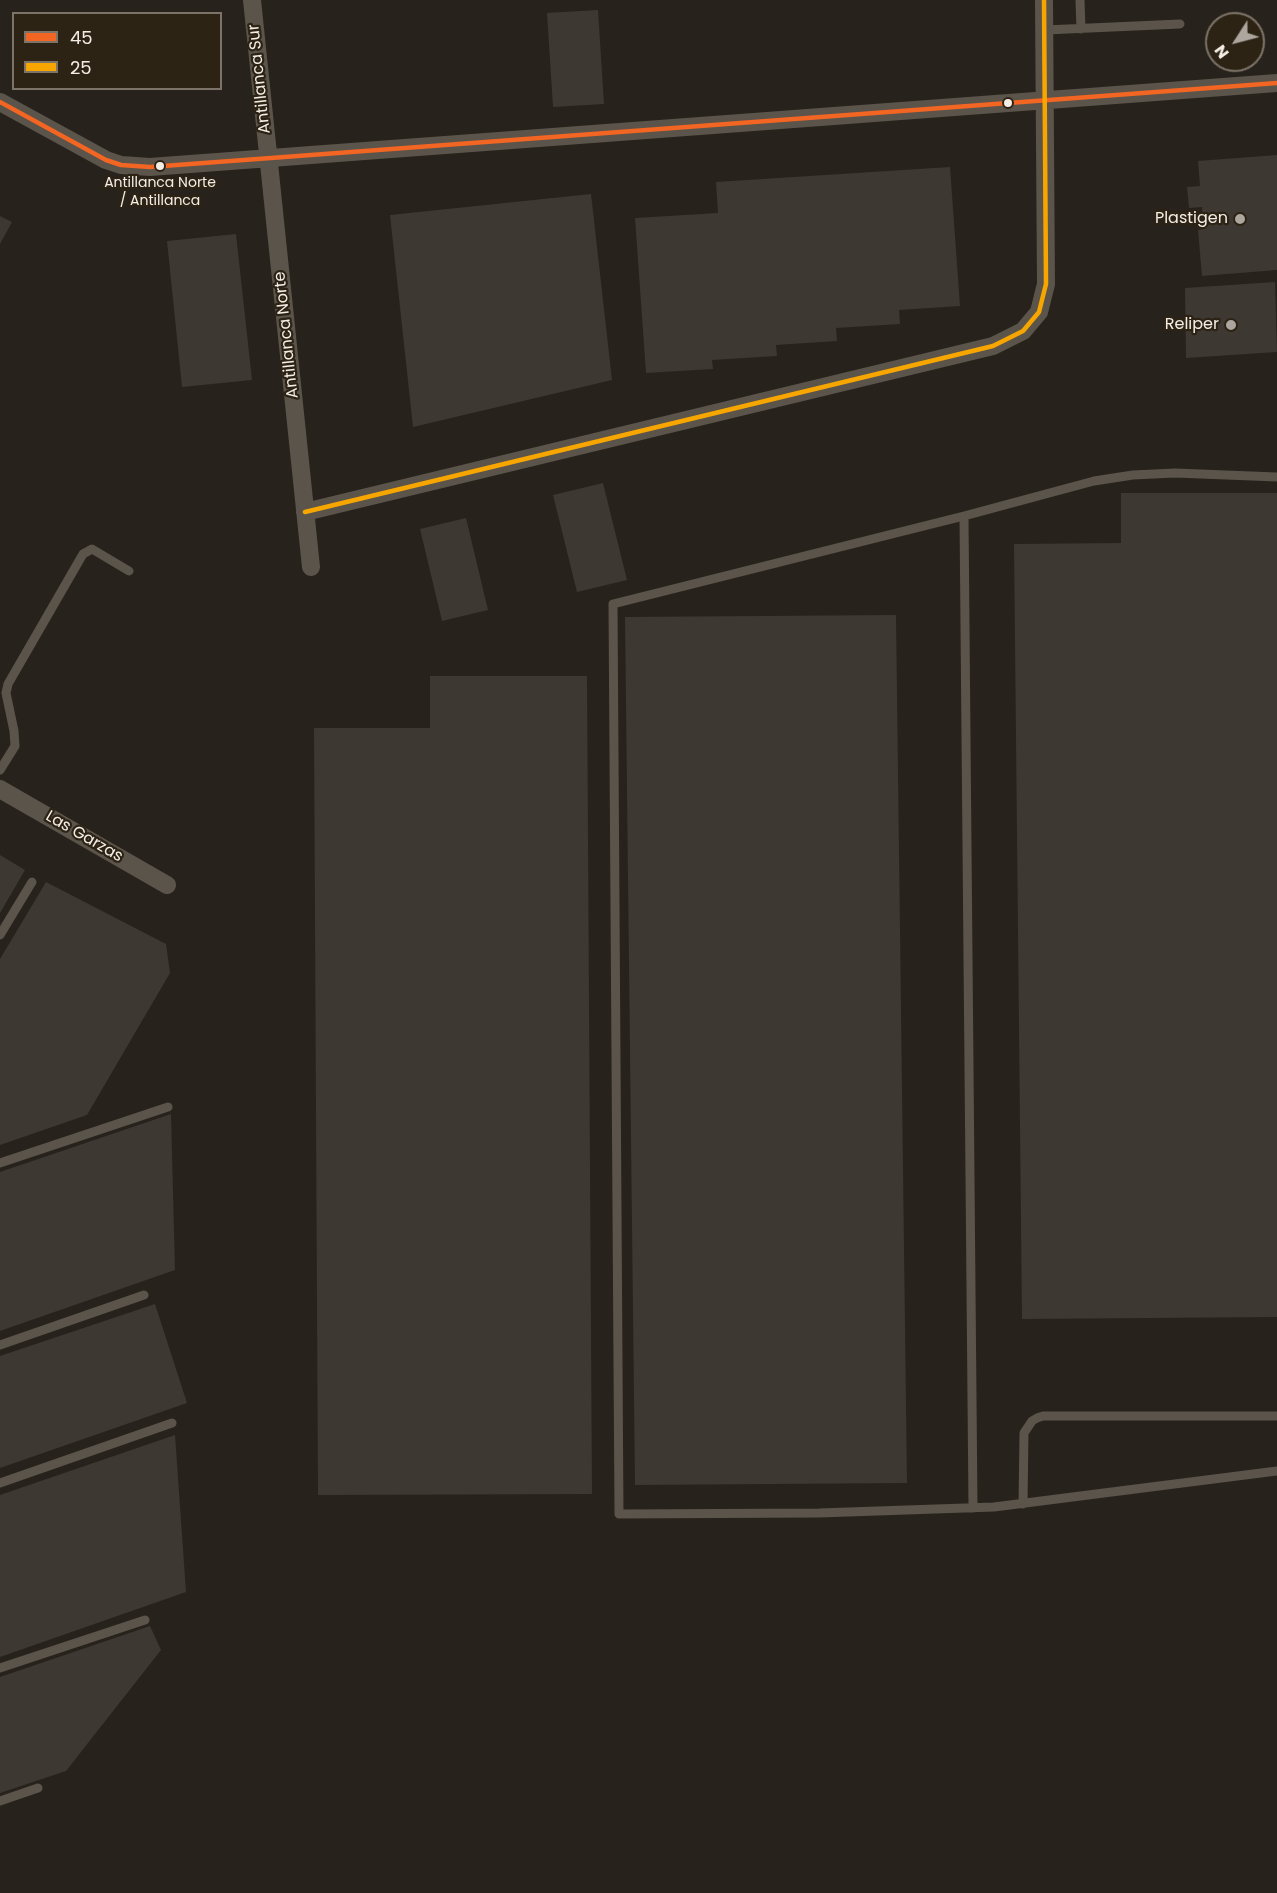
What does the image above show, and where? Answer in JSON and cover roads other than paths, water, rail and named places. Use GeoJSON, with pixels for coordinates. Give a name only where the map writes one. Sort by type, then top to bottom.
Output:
{"type":"FeatureCollection","features":[{"type":"Feature","properties":{"kind":"street","name":"Antillanca Sur"},"geometry":{"type":"LineString","coordinates":[[252,0],[269,158]]}},
{"type":"Feature","properties":{"kind":"street"},"geometry":{"type":"LineString","coordinates":[[305,512],[993,346],[1015,336],[1029,326],[1039,312],[1046,284],[1044,0]]}},
{"type":"Feature","properties":{"kind":"street"},"geometry":{"type":"LineString","coordinates":[[0,102],[91,153],[121,165],[150,167],[1277,83]]}},
{"type":"Feature","properties":{"kind":"street","name":"Antillanca Norte"},"geometry":{"type":"LineString","coordinates":[[269,158],[311,567]]}},
{"type":"Feature","properties":{"kind":"street","name":"Las Garzas"},"geometry":{"type":"LineString","coordinates":[[0,789],[167,885]]}},
{"type":"Feature","properties":{"kind":"lane"},"geometry":{"type":"LineString","coordinates":[[1080,0],[1081,29]]}},
{"type":"Feature","properties":{"kind":"lane"},"geometry":{"type":"LineString","coordinates":[[1045,30],[1180,24]]}},
{"type":"Feature","properties":{"kind":"lane"},"geometry":{"type":"LineString","coordinates":[[1277,477],[1175,473],[1133,475],[1094,482],[613,604],[619,1514],[819,1514],[973,1508],[1023,1504],[1277,1471]]}},
{"type":"Feature","properties":{"kind":"lane"},"geometry":{"type":"LineString","coordinates":[[964,516],[973,1508]]}},
{"type":"Feature","properties":{"kind":"lane"},"geometry":{"type":"LineString","coordinates":[[0,770],[15,746],[6,693],[8,684],[82,554],[92,549],[129,571]]}},
{"type":"Feature","properties":{"kind":"lane"},"geometry":{"type":"LineString","coordinates":[[0,935],[32,882]]}},
{"type":"Feature","properties":{"kind":"lane"},"geometry":{"type":"LineString","coordinates":[[0,1163],[168,1107]]}},
{"type":"Feature","properties":{"kind":"lane"},"geometry":{"type":"LineString","coordinates":[[0,1345],[144,1295]]}},
{"type":"Feature","properties":{"kind":"lane"},"geometry":{"type":"LineString","coordinates":[[1023,1504],[1024,1432],[1037,1418],[1043,1416],[1277,1416]]}},
{"type":"Feature","properties":{"kind":"lane"},"geometry":{"type":"LineString","coordinates":[[0,1483],[172,1423]]}},
{"type":"Feature","properties":{"kind":"lane"},"geometry":{"type":"LineString","coordinates":[[0,1668],[145,1620]]}},
{"type":"Feature","properties":{"kind":"lane"},"geometry":{"type":"LineString","coordinates":[[0,1801],[38,1788]]}},
{"type":"Feature","properties":{"kind":"place","name":"Antillanca Norte / Antillanca"},"geometry":{"type":"Point","coordinates":[160,166]}},
{"type":"Feature","properties":{"kind":"place","name":"Plastigen"},"geometry":{"type":"Point","coordinates":[1240,219]}},
{"type":"Feature","properties":{"kind":"place","name":"Reliper"},"geometry":{"type":"Point","coordinates":[1231,325]}}]}
